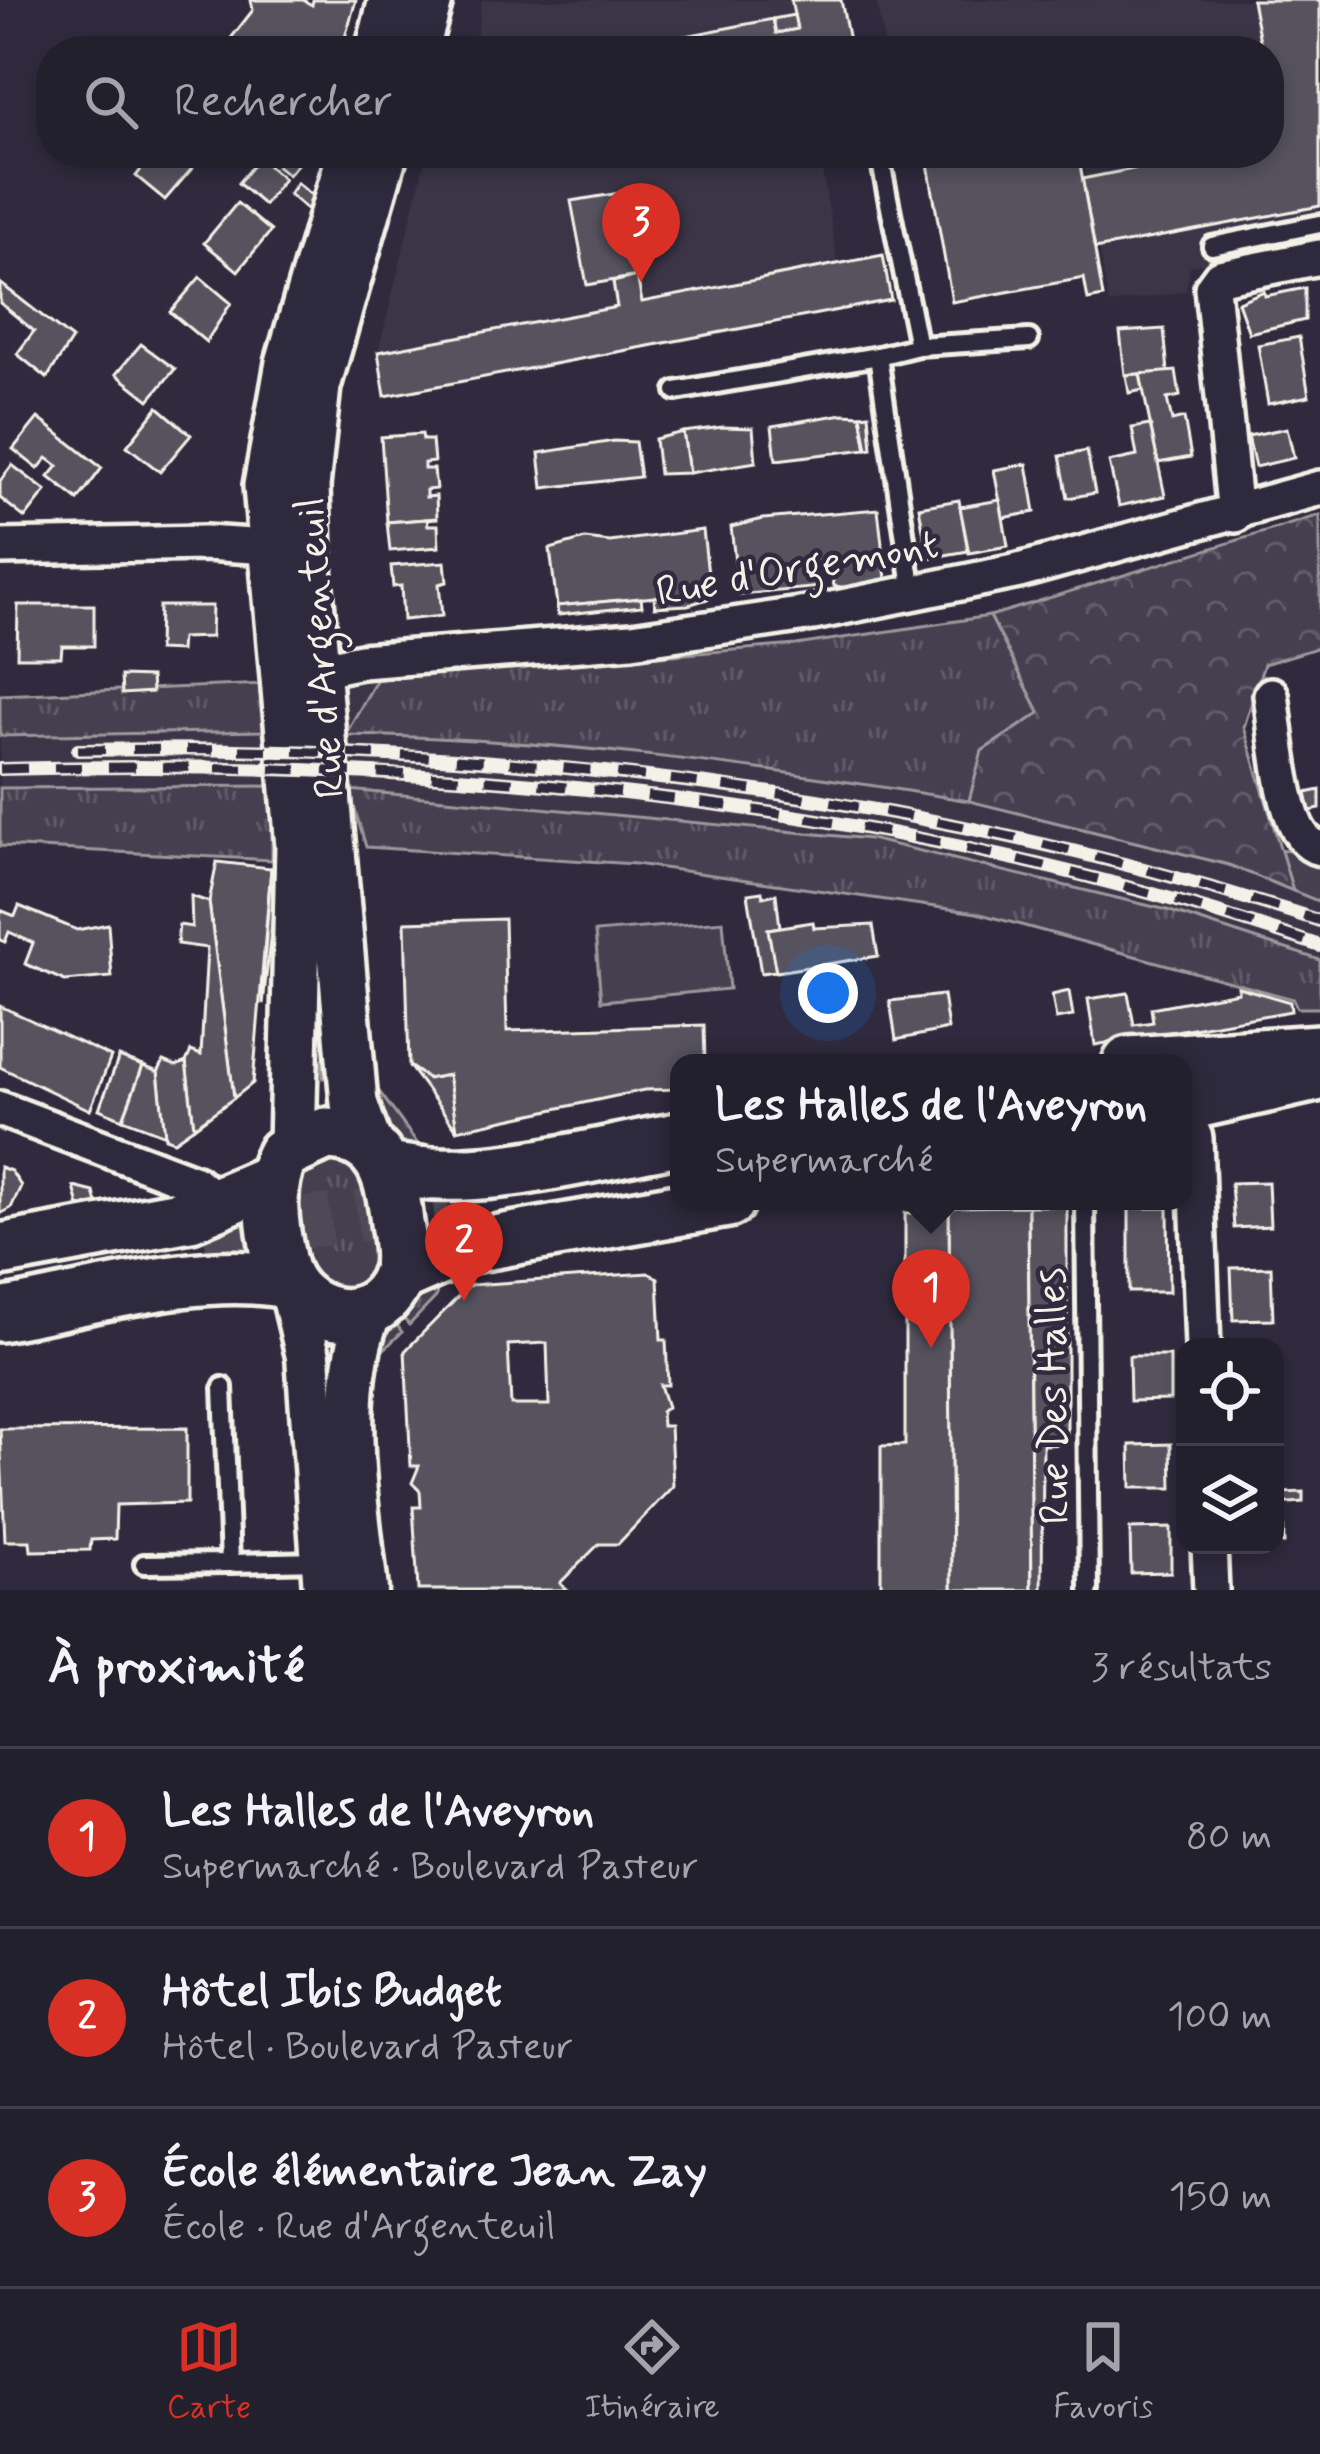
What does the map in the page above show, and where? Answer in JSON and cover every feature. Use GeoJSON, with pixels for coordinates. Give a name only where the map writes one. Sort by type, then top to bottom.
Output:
{"type":"FeatureCollection","features":[{"type":"Feature","properties":{"kind":"main road"},"geometry":{"type":"LineString","coordinates":[[383,36],[392,0]]}},
{"type":"Feature","properties":{"kind":"main road"},"geometry":{"type":"LineString","coordinates":[[419,36],[429,0]]}},
{"type":"Feature","properties":{"kind":"main road","name":"Rue d'Argenteuil"},"geometry":{"type":"LineString","coordinates":[[347,168],[275,423],[267,486],[270,547],[300,676],[354,1103],[379,1159]]}},
{"type":"Feature","properties":{"kind":"main road","name":"Rue d'Argenteuil"},"geometry":{"type":"LineString","coordinates":[[282,1164],[299,846],[300,676],[309,588],[305,515],[311,418],[380,168]]}},
{"type":"Feature","properties":{"kind":"main road"},"geometry":{"type":"LineString","coordinates":[[1192,1058],[1320,1052]]}},
{"type":"Feature","properties":{"kind":"main road"},"geometry":{"type":"LineString","coordinates":[[1192,1070],[1247,1053]]}},
{"type":"Feature","properties":{"kind":"main road"},"geometry":{"type":"LineString","coordinates":[[1192,1105],[1320,1074]]}},
{"type":"Feature","properties":{"kind":"main road"},"geometry":{"type":"LineString","coordinates":[[0,1290],[208,1231],[282,1164],[326,1134],[352,1136],[379,1159],[432,1176],[486,1173],[670,1141]]}},
{"type":"Feature","properties":{"kind":"main road"},"geometry":{"type":"LineString","coordinates":[[379,1159],[400,1245],[386,1290]]}},
{"type":"Feature","properties":{"kind":"main road"},"geometry":{"type":"LineString","coordinates":[[282,1164],[289,1288]]}},
{"type":"Feature","properties":{"kind":"main road"},"geometry":{"type":"LineString","coordinates":[[670,1169],[449,1213],[670,1183]]}},
{"type":"Feature","properties":{"kind":"main road"},"geometry":{"type":"LineString","coordinates":[[0,1316],[215,1278],[256,1276],[289,1288],[315,1311],[331,1315],[360,1312],[386,1290],[466,1247],[677,1210]]}},
{"type":"Feature","properties":{"kind":"main road"},"geometry":{"type":"LineString","coordinates":[[0,1250],[208,1231]]}},
{"type":"Feature","properties":{"kind":"main road"},"geometry":{"type":"LineString","coordinates":[[0,1272],[208,1231]]}},
{"type":"Feature","properties":{"kind":"street"},"geometry":{"type":"LineString","coordinates":[[1235,515],[1212,288],[1220,277],[1320,257]]}},
{"type":"Feature","properties":{"kind":"street","name":"Rue d'Orgemont"},"geometry":{"type":"LineString","coordinates":[[300,676],[632,640],[913,593],[1235,515],[1320,488]]}},
{"type":"Feature","properties":{"kind":"street"},"geometry":{"type":"LineString","coordinates":[[0,547],[270,547],[309,588]]}},
{"type":"Feature","properties":{"kind":"street"},"geometry":{"type":"LineString","coordinates":[[1271,695],[1293,829],[1310,847],[1320,848]]}},
{"type":"Feature","properties":{"kind":"street"},"geometry":{"type":"LineString","coordinates":[[0,1109],[195,1184],[207,1193],[208,1231]]}},
{"type":"Feature","properties":{"kind":"street"},"geometry":{"type":"LineString","coordinates":[[1192,1128],[1202,1338]]}},
{"type":"Feature","properties":{"kind":"street"},"geometry":{"type":"LineString","coordinates":[[289,1288],[308,1356],[323,1575]]}},
{"type":"Feature","properties":{"kind":"street"},"geometry":{"type":"LineString","coordinates":[[365,1590],[352,1396],[359,1342],[386,1290]]}},
{"type":"Feature","properties":{"kind":"street"},"geometry":{"type":"LineString","coordinates":[[1209,1554],[1211,1590]]}},
{"type":"Feature","properties":{"kind":"lane"},"geometry":{"type":"LineString","coordinates":[[882,168],[918,346]]}},
{"type":"Feature","properties":{"kind":"lane"},"geometry":{"type":"LineString","coordinates":[[1212,246],[1320,224]]}},
{"type":"Feature","properties":{"kind":"lane"},"geometry":{"type":"LineString","coordinates":[[676,392],[918,346],[1029,339]]}},
{"type":"Feature","properties":{"kind":"lane"},"geometry":{"type":"LineString","coordinates":[[878,356],[913,593]]}},
{"type":"Feature","properties":{"kind":"lane","name":"Rue Des Halles"},"geometry":{"type":"LineString","coordinates":[[1085,1210],[1089,1590]]}},
{"type":"Feature","properties":{"kind":"lane"},"geometry":{"type":"LineString","coordinates":[[223,1387],[230,1563]]}},
{"type":"Feature","properties":{"kind":"lane"},"geometry":{"type":"LineString","coordinates":[[143,1564],[230,1563],[323,1575]]}},
{"type":"Feature","properties":{"kind":"shaded area"},"geometry":{"type":"Polygon","coordinates":[[[482,0],[841,0],[848,36],[476,36],[482,0]]]}},
{"type":"Feature","properties":{"kind":"shaded area"},"geometry":{"type":"Polygon","coordinates":[[[876,0],[1320,0],[1320,239],[1190,266],[1186,291],[1109,304],[1085,168],[1284,168],[1284,36],[883,36],[876,0]]]}},
{"type":"Feature","properties":{"kind":"shaded area"},"geometry":{"type":"Polygon","coordinates":[[[423,168],[822,168],[838,264],[883,255],[891,300],[385,396],[378,352],[423,168]]]}},
{"type":"Feature","properties":{"kind":"shaded area"},"geometry":{"type":"Polygon","coordinates":[[[377,679],[818,764],[1229,865],[1320,902],[1320,1008],[1297,1008],[1293,999],[977,913],[635,864],[382,850],[376,812],[0,810],[0,696],[377,679]]]}},
{"type":"Feature","properties":{"kind":"green space"},"geometry":{"type":"Polygon","coordinates":[[[1320,515],[1320,647],[1264,664],[1244,727],[1293,891],[1229,865],[969,801],[982,751],[1040,713],[990,616],[1320,515]]]}},
{"type":"Feature","properties":{"kind":"green space"},"geometry":{"type":"Polygon","coordinates":[[[990,616],[1040,713],[982,751],[969,801],[658,756],[345,735],[377,679],[796,645],[990,616]]]}},
{"type":"Feature","properties":{"kind":"green space"},"geometry":{"type":"Polygon","coordinates":[[[266,684],[264,731],[0,736],[0,695],[266,684]]]}},
{"type":"Feature","properties":{"kind":"green space"},"geometry":{"type":"Polygon","coordinates":[[[272,786],[272,860],[0,846],[0,788],[272,786]]]}},
{"type":"Feature","properties":{"kind":"green space"},"geometry":{"type":"Polygon","coordinates":[[[349,790],[870,839],[1167,910],[1320,960],[1320,1008],[1297,1008],[1293,999],[977,913],[635,864],[366,847],[349,790]]]}},
{"type":"Feature","properties":{"kind":"green space"},"geometry":{"type":"Polygon","coordinates":[[[1280,849],[1320,858],[1320,902],[1293,891],[1280,849]]]}},
{"type":"Feature","properties":{"kind":"green space"},"geometry":{"type":"Polygon","coordinates":[[[723,921],[729,989],[601,1001],[595,932],[723,921]]]}},
{"type":"Feature","properties":{"kind":"green space"},"geometry":{"type":"Polygon","coordinates":[[[323,942],[336,1076],[323,1078],[322,1059],[313,1058],[316,943],[323,942]]]}},
{"type":"Feature","properties":{"kind":"green space"},"geometry":{"type":"Polygon","coordinates":[[[378,1090],[420,1147],[421,1159],[394,1145],[368,1092],[378,1090]]]}},
{"type":"Feature","properties":{"kind":"green space"},"geometry":{"type":"Polygon","coordinates":[[[324,1160],[344,1163],[367,1183],[375,1266],[349,1288],[334,1288],[317,1280],[304,1242],[302,1182],[324,1160]]]}},
{"type":"Feature","properties":{"kind":"green space"},"geometry":{"type":"Polygon","coordinates":[[[437,1287],[436,1297],[409,1325],[403,1318],[397,1325],[402,1332],[374,1359],[396,1313],[414,1297],[437,1287]]]}},
{"type":"Feature","properties":{"kind":"building"},"geometry":{"type":"Polygon","coordinates":[[[251,0],[303,0],[312,5],[313,0],[356,0],[345,36],[233,36],[253,10],[251,0]]]}},
{"type":"Feature","properties":{"kind":"building"},"geometry":{"type":"Polygon","coordinates":[[[791,0],[841,0],[848,36],[686,36],[773,19],[776,33],[797,29],[791,0]]]}},
{"type":"Feature","properties":{"kind":"building"},"geometry":{"type":"Polygon","coordinates":[[[1252,0],[1320,0],[1320,206],[1095,249],[1082,179],[1138,168],[1284,168],[1284,36],[1259,36],[1252,0]]]}},
{"type":"Feature","properties":{"kind":"building"},"geometry":{"type":"Polygon","coordinates":[[[794,15],[797,29],[776,33],[773,19],[794,15]]]}},
{"type":"Feature","properties":{"kind":"building"},"geometry":{"type":"Polygon","coordinates":[[[142,168],[192,168],[165,200],[136,176],[142,168]]]}},
{"type":"Feature","properties":{"kind":"building"},"geometry":{"type":"Polygon","coordinates":[[[251,168],[271,168],[284,179],[264,205],[238,183],[251,168]]]}},
{"type":"Feature","properties":{"kind":"building"},"geometry":{"type":"Polygon","coordinates":[[[929,168],[1081,168],[1103,297],[1088,300],[1084,278],[952,302],[929,168]]]}},
{"type":"Feature","properties":{"kind":"building"},"geometry":{"type":"Polygon","coordinates":[[[297,183],[315,198],[311,213],[289,194],[297,183]]]}},
{"type":"Feature","properties":{"kind":"building"},"geometry":{"type":"Polygon","coordinates":[[[620,193],[637,276],[587,285],[571,201],[620,193]]]}},
{"type":"Feature","properties":{"kind":"building"},"geometry":{"type":"Polygon","coordinates":[[[237,203],[271,231],[238,271],[204,243],[237,203]]]}},
{"type":"Feature","properties":{"kind":"building"},"geometry":{"type":"Polygon","coordinates":[[[883,255],[891,300],[385,396],[378,352],[617,307],[613,282],[637,276],[642,302],[883,255]]]}},
{"type":"Feature","properties":{"kind":"building"},"geometry":{"type":"Polygon","coordinates":[[[200,277],[231,303],[206,342],[170,312],[200,277]]]}},
{"type":"Feature","properties":{"kind":"building"},"geometry":{"type":"Polygon","coordinates":[[[0,283],[72,339],[47,378],[17,354],[34,331],[0,303],[0,283]]]}},
{"type":"Feature","properties":{"kind":"building"},"geometry":{"type":"Polygon","coordinates":[[[1305,288],[1305,320],[1249,333],[1238,302],[1264,291],[1265,296],[1305,288]]]}},
{"type":"Feature","properties":{"kind":"building"},"geometry":{"type":"Polygon","coordinates":[[[1164,329],[1168,372],[1125,375],[1120,332],[1164,329]]]}},
{"type":"Feature","properties":{"kind":"building"},"geometry":{"type":"Polygon","coordinates":[[[1299,337],[1309,396],[1268,404],[1258,345],[1299,337]]]}},
{"type":"Feature","properties":{"kind":"building"},"geometry":{"type":"Polygon","coordinates":[[[141,344],[175,369],[149,400],[116,374],[141,344]]]}},
{"type":"Feature","properties":{"kind":"building"},"geometry":{"type":"Polygon","coordinates":[[[1176,371],[1180,396],[1167,399],[1172,421],[1184,418],[1191,457],[1158,463],[1140,374],[1176,371]]]}},
{"type":"Feature","properties":{"kind":"building"},"geometry":{"type":"Polygon","coordinates":[[[1140,374],[1143,390],[1129,393],[1126,375],[1140,374]]]}},
{"type":"Feature","properties":{"kind":"building"},"geometry":{"type":"Polygon","coordinates":[[[158,407],[191,435],[160,472],[127,446],[158,407]]]}},
{"type":"Feature","properties":{"kind":"building"},"geometry":{"type":"Polygon","coordinates":[[[869,414],[872,448],[867,449],[861,415],[869,414]]]}},
{"type":"Feature","properties":{"kind":"building"},"geometry":{"type":"Polygon","coordinates":[[[861,415],[867,449],[776,460],[772,426],[861,415]]]}},
{"type":"Feature","properties":{"kind":"building"},"geometry":{"type":"Polygon","coordinates":[[[38,418],[102,468],[78,500],[49,477],[58,466],[47,458],[38,469],[13,449],[38,418]]]}},
{"type":"Feature","properties":{"kind":"building"},"geometry":{"type":"Polygon","coordinates":[[[1150,425],[1165,496],[1119,506],[1109,462],[1137,456],[1132,428],[1150,425]]]}},
{"type":"Feature","properties":{"kind":"building"},"geometry":{"type":"Polygon","coordinates":[[[753,428],[756,462],[689,473],[683,432],[753,428]]]}},
{"type":"Feature","properties":{"kind":"building"},"geometry":{"type":"Polygon","coordinates":[[[1287,428],[1294,458],[1255,467],[1248,436],[1287,428]]]}},
{"type":"Feature","properties":{"kind":"building"},"geometry":{"type":"Polygon","coordinates":[[[683,432],[689,473],[659,474],[655,439],[683,432]]]}},
{"type":"Feature","properties":{"kind":"building"},"geometry":{"type":"Polygon","coordinates":[[[422,434],[423,440],[432,440],[434,462],[424,463],[424,469],[434,469],[436,489],[426,490],[426,497],[436,496],[437,518],[387,522],[381,437],[422,434]]]}},
{"type":"Feature","properties":{"kind":"building"},"geometry":{"type":"Polygon","coordinates":[[[635,442],[640,477],[543,488],[539,453],[635,442]]]}},
{"type":"Feature","properties":{"kind":"building"},"geometry":{"type":"Polygon","coordinates":[[[1087,451],[1095,493],[1068,498],[1060,456],[1087,451]]]}},
{"type":"Feature","properties":{"kind":"building"},"geometry":{"type":"Polygon","coordinates":[[[1027,464],[1035,512],[1003,518],[994,470],[1027,464]]]}},
{"type":"Feature","properties":{"kind":"building"},"geometry":{"type":"Polygon","coordinates":[[[12,465],[46,491],[25,518],[0,498],[0,481],[12,465]]]}},
{"type":"Feature","properties":{"kind":"building"},"geometry":{"type":"Polygon","coordinates":[[[959,500],[968,551],[928,558],[919,507],[959,500]]]}},
{"type":"Feature","properties":{"kind":"building"},"geometry":{"type":"Polygon","coordinates":[[[1000,500],[1008,546],[969,553],[960,507],[1000,500]]]}},
{"type":"Feature","properties":{"kind":"building"},"geometry":{"type":"Polygon","coordinates":[[[878,509],[886,579],[849,588],[834,586],[832,576],[820,578],[821,587],[739,595],[731,527],[763,519],[878,509]]]}},
{"type":"Feature","properties":{"kind":"building"},"geometry":{"type":"Polygon","coordinates":[[[427,519],[428,525],[438,525],[439,547],[390,551],[387,522],[427,519]]]}},
{"type":"Feature","properties":{"kind":"building"},"geometry":{"type":"Polygon","coordinates":[[[703,530],[710,592],[557,606],[550,549],[585,539],[610,542],[703,530]]]}},
{"type":"Feature","properties":{"kind":"building"},"geometry":{"type":"Polygon","coordinates":[[[445,562],[447,582],[439,584],[442,616],[403,620],[401,586],[393,587],[391,566],[445,562]]]}},
{"type":"Feature","properties":{"kind":"building"},"geometry":{"type":"Polygon","coordinates":[[[710,592],[711,598],[688,605],[655,607],[654,597],[710,592]]]}},
{"type":"Feature","properties":{"kind":"building"},"geometry":{"type":"Polygon","coordinates":[[[641,598],[642,606],[558,615],[557,606],[641,598]]]}},
{"type":"Feature","properties":{"kind":"building"},"geometry":{"type":"Polygon","coordinates":[[[18,605],[94,605],[94,646],[62,646],[61,657],[17,657],[18,605]]]}},
{"type":"Feature","properties":{"kind":"building"},"geometry":{"type":"Polygon","coordinates":[[[159,606],[212,606],[211,637],[181,638],[180,651],[158,650],[159,606]]]}},
{"type":"Feature","properties":{"kind":"building"},"geometry":{"type":"Polygon","coordinates":[[[121,676],[151,677],[152,692],[122,694],[121,676]]]}},
{"type":"Feature","properties":{"kind":"building"},"geometry":{"type":"Polygon","coordinates":[[[1320,790],[1320,809],[1310,811],[1306,793],[1320,790]]]}},
{"type":"Feature","properties":{"kind":"building"},"geometry":{"type":"Polygon","coordinates":[[[217,862],[271,868],[253,1083],[234,1098],[209,902],[217,862]]]}},
{"type":"Feature","properties":{"kind":"building"},"geometry":{"type":"Polygon","coordinates":[[[271,868],[278,868],[263,1004],[263,978],[271,868]]]}},
{"type":"Feature","properties":{"kind":"building"},"geometry":{"type":"Polygon","coordinates":[[[762,892],[763,897],[776,894],[780,927],[768,929],[776,971],[761,973],[748,894],[762,892]]]}},
{"type":"Feature","properties":{"kind":"building"},"geometry":{"type":"Polygon","coordinates":[[[191,896],[209,902],[234,1098],[194,1127],[186,1062],[191,1051],[201,1055],[207,948],[177,944],[179,925],[192,927],[191,896]]]}},
{"type":"Feature","properties":{"kind":"building"},"geometry":{"type":"Polygon","coordinates":[[[19,906],[77,930],[108,924],[112,977],[65,981],[25,964],[33,943],[9,932],[5,942],[0,940],[0,910],[15,916],[19,906]]]}},
{"type":"Feature","properties":{"kind":"building"},"geometry":{"type":"Polygon","coordinates":[[[504,919],[507,1031],[704,1025],[705,1054],[670,1054],[670,1089],[644,1090],[457,1130],[448,1075],[428,1079],[409,1066],[405,922],[504,919]]]}},
{"type":"Feature","properties":{"kind":"building"},"geometry":{"type":"Polygon","coordinates":[[[813,922],[814,928],[873,925],[878,956],[776,972],[768,929],[813,922]]]}},
{"type":"Feature","properties":{"kind":"building"},"geometry":{"type":"Polygon","coordinates":[[[1238,987],[1290,1002],[1291,1011],[1095,1045],[1088,999],[1128,993],[1134,1025],[1153,1022],[1151,1008],[1238,992],[1238,987]]]}},
{"type":"Feature","properties":{"kind":"building"},"geometry":{"type":"Polygon","coordinates":[[[1069,991],[1073,1016],[1056,1019],[1052,995],[1069,991]]]}},
{"type":"Feature","properties":{"kind":"building"},"geometry":{"type":"Polygon","coordinates":[[[943,995],[948,1029],[896,1040],[890,1001],[943,995]]]}},
{"type":"Feature","properties":{"kind":"building"},"geometry":{"type":"Polygon","coordinates":[[[0,1006],[111,1057],[90,1110],[0,1067],[0,1006]]]}},
{"type":"Feature","properties":{"kind":"building"},"geometry":{"type":"Polygon","coordinates":[[[119,1057],[143,1066],[123,1119],[99,1109],[119,1057]]]}},
{"type":"Feature","properties":{"kind":"building"},"geometry":{"type":"Polygon","coordinates":[[[164,1061],[176,1066],[186,1062],[194,1127],[174,1141],[165,1138],[158,1072],[164,1061]]]}},
{"type":"Feature","properties":{"kind":"building"},"geometry":{"type":"Polygon","coordinates":[[[143,1066],[158,1072],[165,1135],[123,1119],[143,1066]]]}},
{"type":"Feature","properties":{"kind":"building"},"geometry":{"type":"Polygon","coordinates":[[[409,1066],[428,1079],[448,1075],[457,1130],[409,1066]]]}},
{"type":"Feature","properties":{"kind":"building"},"geometry":{"type":"Polygon","coordinates":[[[0,1167],[11,1171],[21,1186],[11,1208],[0,1214],[0,1167]]]}},
{"type":"Feature","properties":{"kind":"building"},"geometry":{"type":"Polygon","coordinates":[[[1268,1182],[1270,1226],[1234,1228],[1231,1183],[1268,1182]]]}},
{"type":"Feature","properties":{"kind":"building"},"geometry":{"type":"Polygon","coordinates":[[[74,1187],[94,1192],[99,1212],[81,1214],[74,1187]]]}},
{"type":"Feature","properties":{"kind":"building"},"geometry":{"type":"Polygon","coordinates":[[[1028,1210],[1032,1590],[952,1590],[949,1213],[1028,1210]]]}},
{"type":"Feature","properties":{"kind":"building"},"geometry":{"type":"Polygon","coordinates":[[[1028,1210],[1067,1210],[1067,1444],[1043,1445],[1042,1590],[1032,1590],[1028,1210]]]}},
{"type":"Feature","properties":{"kind":"building"},"geometry":{"type":"Polygon","coordinates":[[[1129,1210],[1168,1210],[1169,1292],[1129,1292],[1129,1210]]]}},
{"type":"Feature","properties":{"kind":"building"},"geometry":{"type":"Polygon","coordinates":[[[905,1213],[949,1213],[952,1590],[881,1590],[881,1446],[905,1445],[905,1213]]]}},
{"type":"Feature","properties":{"kind":"building"},"geometry":{"type":"Polygon","coordinates":[[[1271,1267],[1273,1319],[1233,1320],[1231,1268],[1271,1267]]]}},
{"type":"Feature","properties":{"kind":"building"},"geometry":{"type":"Polygon","coordinates":[[[648,1273],[658,1278],[668,1385],[660,1385],[667,1407],[661,1412],[662,1426],[670,1426],[673,1486],[618,1544],[599,1544],[560,1583],[567,1590],[418,1590],[413,1507],[421,1507],[420,1491],[412,1483],[419,1466],[411,1466],[405,1351],[470,1285],[648,1273]],[[547,1343],[508,1345],[511,1405],[549,1405],[547,1343]]]}},
{"type":"Feature","properties":{"kind":"building"},"geometry":{"type":"Polygon","coordinates":[[[1129,1356],[1170,1356],[1170,1400],[1130,1401],[1129,1356]]]}},
{"type":"Feature","properties":{"kind":"building"},"geometry":{"type":"Polygon","coordinates":[[[187,1428],[187,1503],[116,1505],[115,1539],[91,1540],[90,1550],[31,1551],[30,1541],[5,1541],[0,1429],[187,1428]]]}},
{"type":"Feature","properties":{"kind":"building"},"geometry":{"type":"Polygon","coordinates":[[[1171,1444],[1172,1488],[1131,1488],[1130,1445],[1171,1444]]]}},
{"type":"Feature","properties":{"kind":"building"},"geometry":{"type":"Polygon","coordinates":[[[1303,1492],[1303,1502],[1284,1503],[1284,1493],[1303,1492]]]}},
{"type":"Feature","properties":{"kind":"building"},"geometry":{"type":"Polygon","coordinates":[[[1171,1528],[1171,1572],[1131,1573],[1130,1529],[1171,1528]]]}},
{"type":"Feature","properties":{"kind":"tunnel"},"geometry":{"type":"LineString","coordinates":[[204,1235],[448,1205]]}},
{"type":"Feature","properties":{"kind":"railway"},"geometry":{"type":"LineString","coordinates":[[78,750],[393,755],[706,784],[862,807],[1016,838],[1169,876],[1320,921]]}},
{"type":"Feature","properties":{"kind":"railway"},"geometry":{"type":"LineString","coordinates":[[0,769],[334,771],[668,798],[834,823],[998,855],[1160,896],[1320,946]]}},
{"type":"Feature","properties":{"kind":"place","name":"École élémentaire Jean Zay"},"geometry":{"type":"Point","coordinates":[641,282]}},
{"type":"Feature","properties":{"kind":"place","name":"Hôtel Ibis Budget"},"geometry":{"type":"Point","coordinates":[464,1301]}},
{"type":"Feature","properties":{"kind":"place","name":"Les Halles de l'Aveyron"},"geometry":{"type":"Point","coordinates":[931,1348]}}]}
